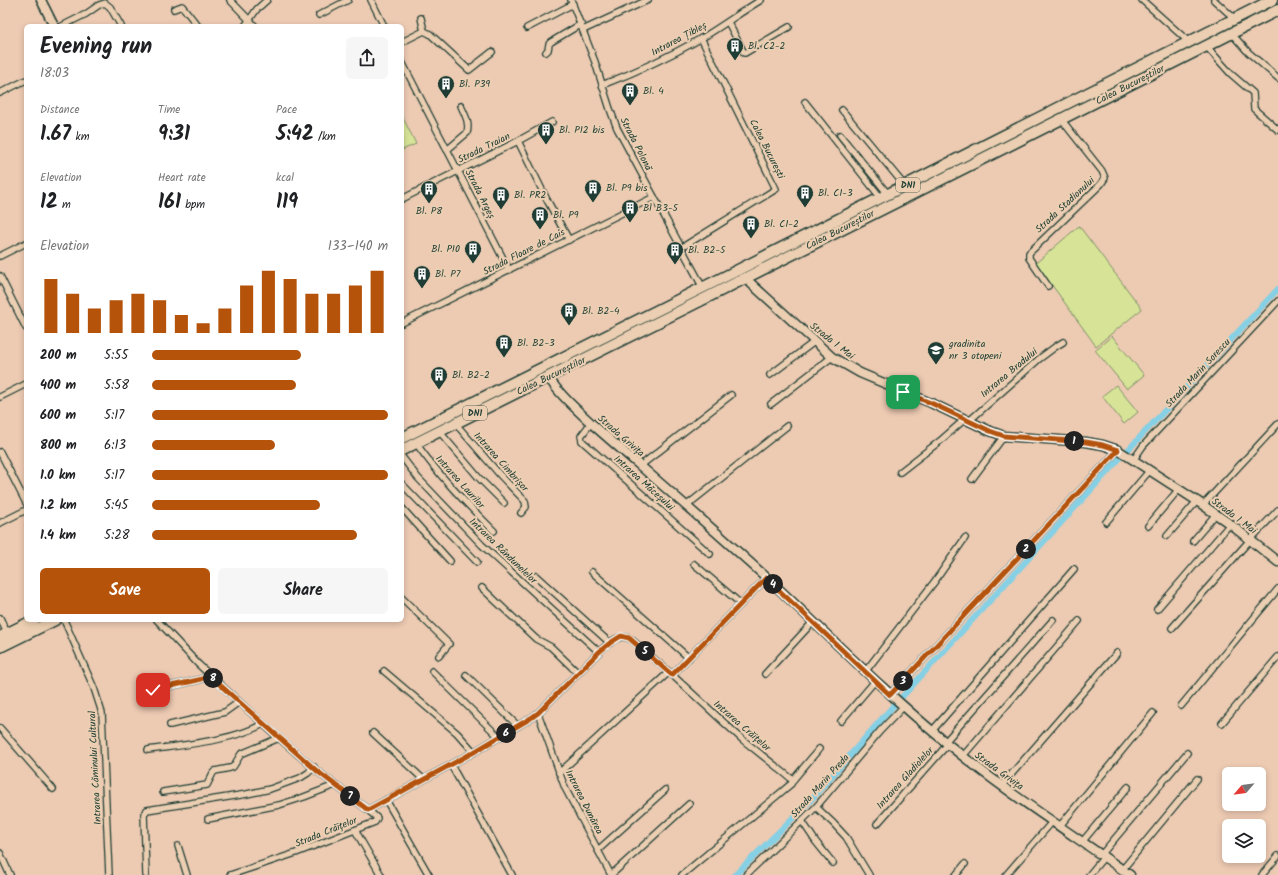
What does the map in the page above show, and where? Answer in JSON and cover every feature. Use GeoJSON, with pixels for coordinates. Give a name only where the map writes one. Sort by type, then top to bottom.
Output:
{"type":"FeatureCollection","features":[{"type":"Feature","properties":{"kind":"highway","name":"Calea Bucureștilor"},"geometry":{"type":"LineString","coordinates":[[404,437],[703,288],[1272,0]]}},
{"type":"Feature","properties":{"kind":"highway","name":"Calea Bucureștilor"},"geometry":{"type":"LineString","coordinates":[[404,449],[1278,10]]}},
{"type":"Feature","properties":{"kind":"highway"},"geometry":{"type":"LineString","coordinates":[[4,635],[30,622]]}},
{"type":"Feature","properties":{"kind":"highway"},"geometry":{"type":"LineString","coordinates":[[0,647],[51,622]]}},
{"type":"Feature","properties":{"kind":"street"},"geometry":{"type":"LineString","coordinates":[[41,0],[53,24]]}},
{"type":"Feature","properties":{"kind":"street"},"geometry":{"type":"LineString","coordinates":[[230,0],[253,24]]}},
{"type":"Feature","properties":{"kind":"street"},"geometry":{"type":"LineString","coordinates":[[247,24],[267,0]]}},
{"type":"Feature","properties":{"kind":"street"},"geometry":{"type":"LineString","coordinates":[[319,15],[348,0]]}},
{"type":"Feature","properties":{"kind":"street"},"geometry":{"type":"LineString","coordinates":[[371,0],[383,24]]}},
{"type":"Feature","properties":{"kind":"street"},"geometry":{"type":"LineString","coordinates":[[546,52],[551,42],[582,27],[648,0]]}},
{"type":"Feature","properties":{"kind":"street","name":"Intrarea Țibleș"},"geometry":{"type":"LineString","coordinates":[[602,85],[659,60],[701,38],[760,0]]}},
{"type":"Feature","properties":{"kind":"street"},"geometry":{"type":"LineString","coordinates":[[1142,0],[1189,42]]}},
{"type":"Feature","properties":{"kind":"street"},"geometry":{"type":"LineString","coordinates":[[1214,0],[1235,19]]}},
{"type":"Feature","properties":{"kind":"street"},"geometry":{"type":"LineString","coordinates":[[527,28],[572,2]]}},
{"type":"Feature","properties":{"kind":"street","name":"Strada Polonă"},"geometry":{"type":"LineString","coordinates":[[572,2],[617,128],[703,288]]}},
{"type":"Feature","properties":{"kind":"street"},"geometry":{"type":"LineString","coordinates":[[66,24],[103,4],[108,4],[120,24]]}},
{"type":"Feature","properties":{"kind":"street"},"geometry":{"type":"LineString","coordinates":[[174,9],[182,6],[196,24]]}},
{"type":"Feature","properties":{"kind":"street"},"geometry":{"type":"LineString","coordinates":[[421,18],[424,31]]}},
{"type":"Feature","properties":{"kind":"street"},"geometry":{"type":"LineString","coordinates":[[728,22],[744,52],[746,53],[789,27]]}},
{"type":"Feature","properties":{"kind":"street"},"geometry":{"type":"LineString","coordinates":[[404,41],[424,31]]}},
{"type":"Feature","properties":{"kind":"street"},"geometry":{"type":"LineString","coordinates":[[424,31],[430,34],[469,70],[492,52]]}},
{"type":"Feature","properties":{"kind":"street"},"geometry":{"type":"LineString","coordinates":[[1231,34],[1248,52],[1278,78]]}},
{"type":"Feature","properties":{"kind":"street","name":"Calea București"},"geometry":{"type":"LineString","coordinates":[[681,248],[776,189],[701,38]]}},
{"type":"Feature","properties":{"kind":"street"},"geometry":{"type":"LineString","coordinates":[[1206,46],[1231,74],[1253,93],[1254,109],[1278,130]]}},
{"type":"Feature","properties":{"kind":"street","name":"Strada Argeș"},"geometry":{"type":"LineString","coordinates":[[404,66],[509,270]]}},
{"type":"Feature","properties":{"kind":"street"},"geometry":{"type":"LineString","coordinates":[[0,93],[24,81]]}},
{"type":"Feature","properties":{"kind":"street"},"geometry":{"type":"LineString","coordinates":[[805,102],[885,196]]}},
{"type":"Feature","properties":{"kind":"street"},"geometry":{"type":"LineString","coordinates":[[447,150],[467,133],[468,130],[468,124],[461,106]]}},
{"type":"Feature","properties":{"kind":"street"},"geometry":{"type":"LineString","coordinates":[[842,110],[905,186]]}},
{"type":"Feature","properties":{"kind":"street","name":"Strada Stadionului"},"geometry":{"type":"LineString","coordinates":[[1048,286],[1029,258],[1029,253],[1101,184],[1105,178],[1102,171],[1061,119]]}},
{"type":"Feature","properties":{"kind":"street"},"geometry":{"type":"LineString","coordinates":[[518,141],[552,122]]}},
{"type":"Feature","properties":{"kind":"street"},"geometry":{"type":"LineString","coordinates":[[840,135],[885,196]]}},
{"type":"Feature","properties":{"kind":"street","name":"Strada Traian"},"geometry":{"type":"LineString","coordinates":[[404,198],[518,141],[547,200],[569,240]]}},
{"type":"Feature","properties":{"kind":"street","name":"Strada Floare de Cais"},"geometry":{"type":"LineString","coordinates":[[404,322],[654,197]]}},
{"type":"Feature","properties":{"kind":"street"},"geometry":{"type":"LineString","coordinates":[[0,256],[24,244]]}},
{"type":"Feature","properties":{"kind":"street"},"geometry":{"type":"LineString","coordinates":[[0,276],[24,324]]}},
{"type":"Feature","properties":{"kind":"street","name":"Strada 1 Mai"},"geometry":{"type":"LineString","coordinates":[[745,278],[814,342],[832,356],[860,373],[1004,436],[1086,442],[1103,445],[1118,450],[1134,459],[1216,514],[1278,562]]}},
{"type":"Feature","properties":{"kind":"street","name":"Strada Marin Sorescu"},"geometry":{"type":"LineString","coordinates":[[1134,459],[1143,446],[1278,301]]}},
{"type":"Feature","properties":{"kind":"street"},"geometry":{"type":"LineString","coordinates":[[770,375],[814,342]]}},
{"type":"Feature","properties":{"kind":"street","name":"Intrarea Bradului"},"geometry":{"type":"LineString","coordinates":[[967,420],[1039,359],[1063,342]]}},
{"type":"Feature","properties":{"kind":"street"},"geometry":{"type":"LineString","coordinates":[[771,404],[832,356]]}},
{"type":"Feature","properties":{"kind":"street","name":"Strada Grivița"},"geometry":{"type":"LineString","coordinates":[[548,377],[564,398],[766,578],[890,695],[946,743],[1056,824],[1130,875]]}},
{"type":"Feature","properties":{"kind":"street"},"geometry":{"type":"LineString","coordinates":[[0,397],[24,385]]}},
{"type":"Feature","properties":{"kind":"street"},"geometry":{"type":"LineString","coordinates":[[640,466],[731,395]]}},
{"type":"Feature","properties":{"kind":"street"},"geometry":{"type":"LineString","coordinates":[[900,472],[967,420]]}},
{"type":"Feature","properties":{"kind":"street","name":"Intrarea Cimbrișor"},"geometry":{"type":"LineString","coordinates":[[455,423],[500,475],[525,501],[526,507],[521,513]]}},
{"type":"Feature","properties":{"kind":"street","name":"Intrarea Măceșului"},"geometry":{"type":"LineString","coordinates":[[592,423],[581,436],[582,441],[710,554]]}},
{"type":"Feature","properties":{"kind":"street"},"geometry":{"type":"LineString","coordinates":[[1200,503],[1278,424]]}},
{"type":"Feature","properties":{"kind":"street"},"geometry":{"type":"LineString","coordinates":[[686,506],[787,426]]}},
{"type":"Feature","properties":{"kind":"street"},"geometry":{"type":"LineString","coordinates":[[439,431],[479,478],[504,504]]}},
{"type":"Feature","properties":{"kind":"street"},"geometry":{"type":"LineString","coordinates":[[972,479],[1004,436]]}},
{"type":"Feature","properties":{"kind":"street","name":"Intrarea Laurilor"},"geometry":{"type":"LineString","coordinates":[[416,443],[427,459],[455,492],[494,531]]}},
{"type":"Feature","properties":{"kind":"street"},"geometry":{"type":"LineString","coordinates":[[890,695],[1118,450]]}},
{"type":"Feature","properties":{"kind":"street"},"geometry":{"type":"LineString","coordinates":[[0,452],[24,499]]}},
{"type":"Feature","properties":{"kind":"street","name":"Intrarea Rândunelelor"},"geometry":{"type":"LineString","coordinates":[[404,460],[418,478],[482,545],[599,652]]}},
{"type":"Feature","properties":{"kind":"street"},"geometry":{"type":"LineString","coordinates":[[1106,522],[1150,470]]}},
{"type":"Feature","properties":{"kind":"street"},"geometry":{"type":"LineString","coordinates":[[404,486],[477,562]]}},
{"type":"Feature","properties":{"kind":"street"},"geometry":{"type":"LineString","coordinates":[[1148,526],[1179,489]]}},
{"type":"Feature","properties":{"kind":"street","name":"Strada 1 Mai"},"geometry":{"type":"LineString","coordinates":[[1167,536],[1200,503]]}},
{"type":"Feature","properties":{"kind":"street"},"geometry":{"type":"LineString","coordinates":[[404,510],[450,561]]}},
{"type":"Feature","properties":{"kind":"street"},"geometry":{"type":"LineString","coordinates":[[1172,628],[1278,510]]}},
{"type":"Feature","properties":{"kind":"street"},"geometry":{"type":"LineString","coordinates":[[0,523],[24,511]]}},
{"type":"Feature","properties":{"kind":"street"},"geometry":{"type":"LineString","coordinates":[[1194,541],[1216,514]]}},
{"type":"Feature","properties":{"kind":"street"},"geometry":{"type":"LineString","coordinates":[[1157,609],[1230,524]]}},
{"type":"Feature","properties":{"kind":"street"},"geometry":{"type":"LineString","coordinates":[[865,672],[935,581],[965,538]]}},
{"type":"Feature","properties":{"kind":"street"},"geometry":{"type":"LineString","coordinates":[[694,564],[741,604]]}},
{"type":"Feature","properties":{"kind":"street"},"geometry":{"type":"LineString","coordinates":[[932,731],[1074,569]]}},
{"type":"Feature","properties":{"kind":"street"},"geometry":{"type":"LineString","coordinates":[[592,572],[689,658]]}},
{"type":"Feature","properties":{"kind":"street"},"geometry":{"type":"LineString","coordinates":[[536,576],[610,643]]}},
{"type":"Feature","properties":{"kind":"street"},"geometry":{"type":"LineString","coordinates":[[559,773],[689,658],[766,578]]}},
{"type":"Feature","properties":{"kind":"street"},"geometry":{"type":"LineString","coordinates":[[482,588],[536,639],[551,647],[578,673]]}},
{"type":"Feature","properties":{"kind":"street"},"geometry":{"type":"LineString","coordinates":[[1181,706],[1278,590]]}},
{"type":"Feature","properties":{"kind":"street"},"geometry":{"type":"LineString","coordinates":[[404,600],[449,644],[439,656]]}},
{"type":"Feature","properties":{"kind":"street"},"geometry":{"type":"LineString","coordinates":[[0,618],[4,635]]}},
{"type":"Feature","properties":{"kind":"street","name":"Intrarea Gladiolelor"},"geometry":{"type":"LineString","coordinates":[[877,824],[1053,620]]}},
{"type":"Feature","properties":{"kind":"street"},"geometry":{"type":"LineString","coordinates":[[963,756],[1079,621]]}},
{"type":"Feature","properties":{"kind":"street","name":"Intrarea Căminului Cultural"},"geometry":{"type":"LineString","coordinates":[[65,622],[94,688],[102,714],[107,799],[109,875]]}},
{"type":"Feature","properties":{"kind":"street"},"geometry":{"type":"LineString","coordinates":[[159,622],[210,676],[263,724],[314,768],[368,810]]}},
{"type":"Feature","properties":{"kind":"street"},"geometry":{"type":"LineString","coordinates":[[765,674],[813,622]]}},
{"type":"Feature","properties":{"kind":"street","name":"Strada Crăițelor"},"geometry":{"type":"LineString","coordinates":[[230,875],[296,853],[377,821],[376,817],[368,810],[474,752],[538,713],[599,652],[621,636],[629,638],[671,673]]}},
{"type":"Feature","properties":{"kind":"street"},"geometry":{"type":"LineString","coordinates":[[1002,785],[1117,653]]}},
{"type":"Feature","properties":{"kind":"street"},"geometry":{"type":"LineString","coordinates":[[1222,723],[1278,657]]}},
{"type":"Feature","properties":{"kind":"street"},"geometry":{"type":"LineString","coordinates":[[384,671],[457,734],[474,752]]}},
{"type":"Feature","properties":{"kind":"street"},"geometry":{"type":"LineString","coordinates":[[432,671],[499,737]]}},
{"type":"Feature","properties":{"kind":"street","name":"Intrarea Crăițelor"},"geometry":{"type":"LineString","coordinates":[[671,673],[743,740],[793,780]]}},
{"type":"Feature","properties":{"kind":"street"},"geometry":{"type":"LineString","coordinates":[[466,675],[518,726]]}},
{"type":"Feature","properties":{"kind":"street"},"geometry":{"type":"LineString","coordinates":[[153,690],[210,676]]}},
{"type":"Feature","properties":{"kind":"street"},"geometry":{"type":"LineString","coordinates":[[841,721],[875,681]]}},
{"type":"Feature","properties":{"kind":"street"},"geometry":{"type":"LineString","coordinates":[[170,724],[225,712],[239,702]]}},
{"type":"Feature","properties":{"kind":"street","name":"Strada Marin Preda"},"geometry":{"type":"LineString","coordinates":[[746,875],[816,807],[904,706]]}},
{"type":"Feature","properties":{"kind":"street","name":"Intrarea Dunărea"},"geometry":{"type":"LineString","coordinates":[[538,713],[567,792],[611,875]]}},
{"type":"Feature","properties":{"kind":"street"},"geometry":{"type":"LineString","coordinates":[[1006,875],[1056,824],[1153,713]]}},
{"type":"Feature","properties":{"kind":"street"},"geometry":{"type":"LineString","coordinates":[[148,750],[204,742],[226,737],[263,724]]}},
{"type":"Feature","properties":{"kind":"street"},"geometry":{"type":"LineString","coordinates":[[0,728],[53,789]]}},
{"type":"Feature","properties":{"kind":"street"},"geometry":{"type":"LineString","coordinates":[[373,733],[423,780]]}},
{"type":"Feature","properties":{"kind":"street"},"geometry":{"type":"LineString","coordinates":[[163,792],[207,785],[215,771],[230,768],[241,754],[279,738]]}},
{"type":"Feature","properties":{"kind":"street"},"geometry":{"type":"LineString","coordinates":[[682,875],[791,784],[819,749]]}},
{"type":"Feature","properties":{"kind":"street"},"geometry":{"type":"LineString","coordinates":[[1089,875],[1102,856],[1187,753]]}},
{"type":"Feature","properties":{"kind":"street"},"geometry":{"type":"LineString","coordinates":[[451,764],[512,875]]}},
{"type":"Feature","properties":{"kind":"street"},"geometry":{"type":"LineString","coordinates":[[146,875],[144,814],[147,810],[248,794],[270,789],[300,778],[314,768]]}},
{"type":"Feature","properties":{"kind":"street"},"geometry":{"type":"LineString","coordinates":[[1122,870],[1197,779]]}},
{"type":"Feature","properties":{"kind":"street"},"geometry":{"type":"LineString","coordinates":[[208,819],[279,805],[335,785]]}},
{"type":"Feature","properties":{"kind":"street"},"geometry":{"type":"LineString","coordinates":[[1082,842],[1128,787]]}},
{"type":"Feature","properties":{"kind":"street"},"geometry":{"type":"LineString","coordinates":[[598,850],[665,790]]}},
{"type":"Feature","properties":{"kind":"street"},"geometry":{"type":"LineString","coordinates":[[386,800],[429,875]]}},
{"type":"Feature","properties":{"kind":"street"},"geometry":{"type":"LineString","coordinates":[[611,875],[689,804]]}},
{"type":"Feature","properties":{"kind":"street"},"geometry":{"type":"LineString","coordinates":[[816,807],[846,837],[869,875]]}},
{"type":"Feature","properties":{"kind":"street"},"geometry":{"type":"LineString","coordinates":[[802,821],[816,842],[833,862]]}},
{"type":"Feature","properties":{"kind":"street"},"geometry":{"type":"LineString","coordinates":[[355,830],[381,875]]}},
{"type":"Feature","properties":{"kind":"street"},"geometry":{"type":"LineString","coordinates":[[178,846],[187,875]]}},
{"type":"Feature","properties":{"kind":"street"},"geometry":{"type":"LineString","coordinates":[[0,854],[10,875]]}},
{"type":"Feature","properties":{"kind":"street"},"geometry":{"type":"LineString","coordinates":[[1262,875],[1278,856]]}},
{"type":"Feature","properties":{"kind":"street"},"geometry":{"type":"LineString","coordinates":[[956,875],[965,864]]}},
{"type":"Feature","properties":{"kind":"green space"},"geometry":{"type":"Polygon","coordinates":[[[404,120],[416,144],[404,149],[404,120]]]}},
{"type":"Feature","properties":{"kind":"green space"},"geometry":{"type":"Polygon","coordinates":[[[1079,226],[1142,309],[1096,346],[1036,263],[1079,226]]]}},
{"type":"Feature","properties":{"kind":"green space"},"geometry":{"type":"Polygon","coordinates":[[[1112,336],[1144,375],[1127,389],[1095,350],[1112,336]]]}},
{"type":"Feature","properties":{"kind":"green space"},"geometry":{"type":"Polygon","coordinates":[[[1116,385],[1138,412],[1124,424],[1102,396],[1116,385]]]}},
{"type":"Feature","properties":{"kind":"waterway"},"geometry":{"type":"LineString","coordinates":[[1128,450],[1278,289]]}},
{"type":"Feature","properties":{"kind":"waterway"},"geometry":{"type":"LineString","coordinates":[[901,698],[1121,457]]}},
{"type":"Feature","properties":{"kind":"waterway"},"geometry":{"type":"LineString","coordinates":[[735,875],[809,802],[894,705]]}},
{"type":"Feature","properties":{"kind":"place","name":"Bl. C2-2"},"geometry":{"type":"Point","coordinates":[735,61]}},
{"type":"Feature","properties":{"kind":"place","name":"Bl. P39"},"geometry":{"type":"Point","coordinates":[446,99]}},
{"type":"Feature","properties":{"kind":"place","name":"Bl. 4"},"geometry":{"type":"Point","coordinates":[630,106]}},
{"type":"Feature","properties":{"kind":"place","name":"Bl. P12 bis"},"geometry":{"type":"Point","coordinates":[546,145]}},
{"type":"Feature","properties":{"kind":"place","name":"Bl. P9 bis"},"geometry":{"type":"Point","coordinates":[593,203]}},
{"type":"Feature","properties":{"kind":"place","name":"Bl. P8"},"geometry":{"type":"Point","coordinates":[429,204]}},
{"type":"Feature","properties":{"kind":"place","name":"Bl. C1-3"},"geometry":{"type":"Point","coordinates":[805,208]}},
{"type":"Feature","properties":{"kind":"place","name":"Bl. PR2"},"geometry":{"type":"Point","coordinates":[501,210]}},
{"type":"Feature","properties":{"kind":"place","name":"Bl B3-5"},"geometry":{"type":"Point","coordinates":[630,223]}},
{"type":"Feature","properties":{"kind":"place","name":"Bl. P9"},"geometry":{"type":"Point","coordinates":[540,230]}},
{"type":"Feature","properties":{"kind":"place","name":"Bl. C1-2"},"geometry":{"type":"Point","coordinates":[751,239]}},
{"type":"Feature","properties":{"kind":"place","name":"Bl. P10"},"geometry":{"type":"Point","coordinates":[473,264]}},
{"type":"Feature","properties":{"kind":"place","name":"Bl. B2-5"},"geometry":{"type":"Point","coordinates":[675,265]}},
{"type":"Feature","properties":{"kind":"place","name":"Bl. P7"},"geometry":{"type":"Point","coordinates":[422,289]}},
{"type":"Feature","properties":{"kind":"place","name":"Bl. B2-4"},"geometry":{"type":"Point","coordinates":[569,326]}},
{"type":"Feature","properties":{"kind":"place","name":"Bl. B2-3"},"geometry":{"type":"Point","coordinates":[504,358]}},
{"type":"Feature","properties":{"kind":"place","name":"gradinita nr 3 otopeni"},"geometry":{"type":"Point","coordinates":[936,365]}},
{"type":"Feature","properties":{"kind":"place","name":"Bl. B2-2"},"geometry":{"type":"Point","coordinates":[439,390]}},
{"type":"Feature","properties":{"kind":"route"},"geometry":{"type":"LineString","coordinates":[[153,690],[210,676],[317,771],[368,810],[474,752],[531,718],[538,713],[599,652],[621,636],[632,640],[672,675],[766,578],[890,695],[1118,450],[1103,445],[1086,442],[1004,436],[903,392]]}}]}
